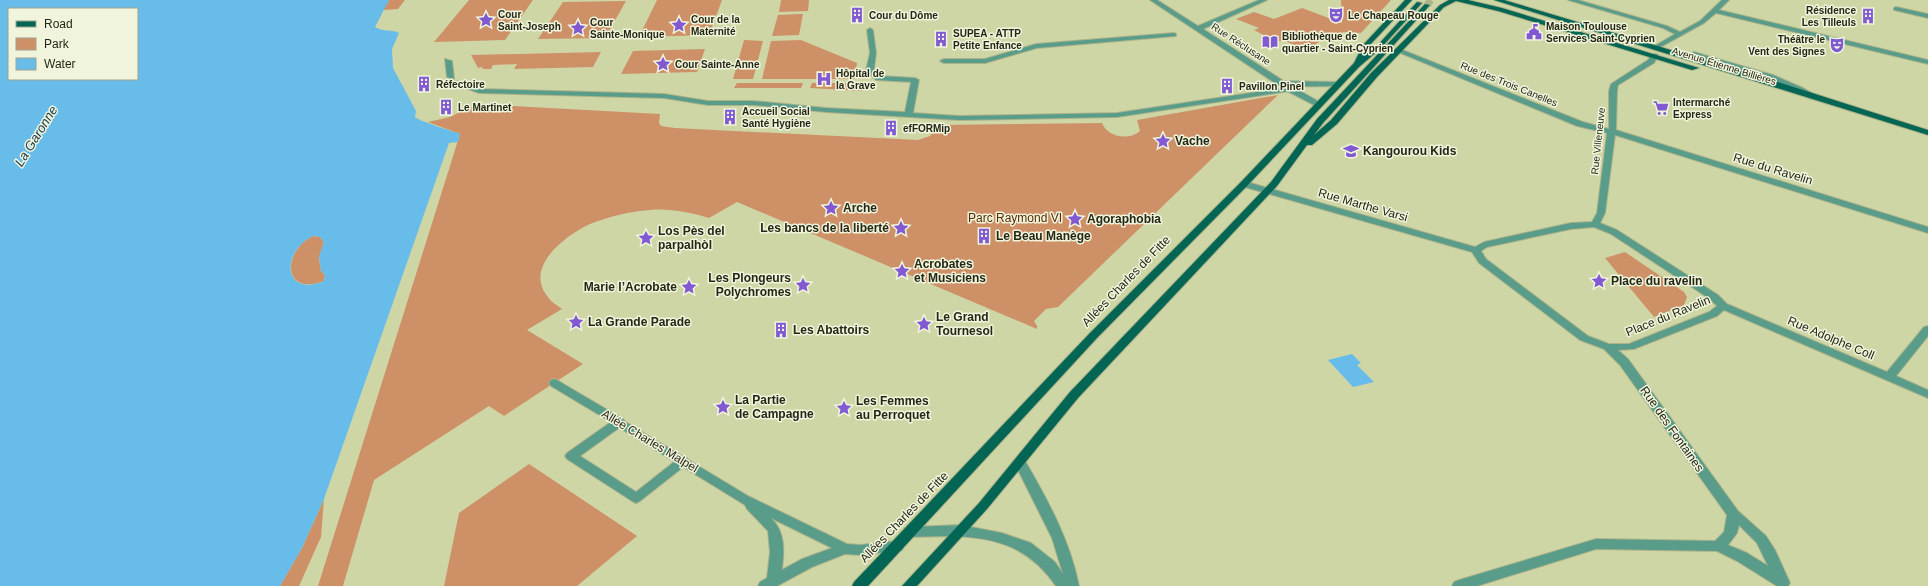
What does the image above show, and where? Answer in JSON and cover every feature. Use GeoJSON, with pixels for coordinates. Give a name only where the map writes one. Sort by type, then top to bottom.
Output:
{"type":"FeatureCollection","features":[{"type":"Feature","properties":{"kind":"main road"},"geometry":{"type":"LineString","coordinates":[[1356,65],[1365,46],[1409,0]]}},
{"type":"Feature","properties":{"kind":"main road","name":"Avenue Étienne Billières"},"geometry":{"type":"LineString","coordinates":[[1447,0],[1459,0],[1500,9],[1820,100],[1928,133]]}},
{"type":"Feature","properties":{"kind":"main road"},"geometry":{"type":"LineString","coordinates":[[1296,153],[1334,122],[1374,75],[1400,51],[1442,6],[1454,0]]}},
{"type":"Feature","properties":{"kind":"main road","name":"Avenue Étienne Billières"},"geometry":{"type":"LineString","coordinates":[[1496,0],[1773,91],[1846,108]]}},
{"type":"Feature","properties":{"kind":"main road","name":"Allées Charles de Fitte"},"geometry":{"type":"LineString","coordinates":[[859,586],[1093,336],[1244,184],[1356,65],[1378,48],[1423,4],[1320,121],[1268,191],[1074,395],[1020,462],[961,530],[909,586]]}},
{"type":"Feature","properties":{"kind":"street","name":"Rue Réclusane"},"geometry":{"type":"LineString","coordinates":[[1153,0],[1290,89],[1319,104]]}},
{"type":"Feature","properties":{"kind":"street"},"geometry":{"type":"LineString","coordinates":[[1198,29],[1264,0]]}},
{"type":"Feature","properties":{"kind":"street"},"geometry":{"type":"LineString","coordinates":[[1571,0],[1665,27],[1679,34]]}},
{"type":"Feature","properties":{"kind":"street"},"geometry":{"type":"LineString","coordinates":[[1654,52],[1679,34],[1702,22],[1726,0]]}},
{"type":"Feature","properties":{"kind":"street"},"geometry":{"type":"LineString","coordinates":[[1896,9],[1928,16]]}},
{"type":"Feature","properties":{"kind":"street"},"geometry":{"type":"LineString","coordinates":[[1714,11],[1928,62]]}},
{"type":"Feature","properties":{"kind":"street"},"geometry":{"type":"LineString","coordinates":[[870,30],[873,53],[870,70],[879,78],[915,80],[909,114]]}},
{"type":"Feature","properties":{"kind":"street"},"geometry":{"type":"LineString","coordinates":[[944,61],[985,61],[1036,46],[1174,35]]}},
{"type":"Feature","properties":{"kind":"street","name":"Rue des Trois Canelles"},"geometry":{"type":"LineString","coordinates":[[1400,51],[1580,124],[1611,132]]}},
{"type":"Feature","properties":{"kind":"street","name":"Rue Villeneuve"},"geometry":{"type":"LineString","coordinates":[[1595,224],[1601,213],[1611,132],[1613,91],[1616,84],[1652,61],[1654,52]]}},
{"type":"Feature","properties":{"kind":"street"},"geometry":{"type":"LineString","coordinates":[[1694,54],[1773,77],[1796,86],[1820,100]]}},
{"type":"Feature","properties":{"kind":"street"},"geometry":{"type":"LineString","coordinates":[[448,61],[454,80],[478,91],[664,96],[708,103],[753,103],[826,110],[959,118],[1117,115],[1290,89]]}},
{"type":"Feature","properties":{"kind":"street"},"geometry":{"type":"LineString","coordinates":[[1282,83],[1338,84]]}},
{"type":"Feature","properties":{"kind":"street","name":"Rue du Ravelin"},"geometry":{"type":"LineString","coordinates":[[1611,132],[1928,230]]}},
{"type":"Feature","properties":{"kind":"street","name":"Rue Marthe Varsi"},"geometry":{"type":"LineString","coordinates":[[1244,184],[1476,250]]}},
{"type":"Feature","properties":{"kind":"street","name":"Place du Ravelin"},"geometry":{"type":"LineString","coordinates":[[1595,224],[1621,236],[1714,297],[1723,306],[1713,314],[1630,347],[1608,347],[1584,338],[1482,262],[1476,250],[1484,245],[1571,226],[1595,224]]}},
{"type":"Feature","properties":{"kind":"street","name":"Rue Adolphe Coll"},"geometry":{"type":"LineString","coordinates":[[1723,306],[1928,394]]}},
{"type":"Feature","properties":{"kind":"street"},"geometry":{"type":"LineString","coordinates":[[1889,377],[1928,329]]}},
{"type":"Feature","properties":{"kind":"street","name":"Rue des Fontaines"},"geometry":{"type":"LineString","coordinates":[[1608,347],[1624,362],[1733,514],[1751,528],[1767,549],[1772,564],[1784,585]]}},
{"type":"Feature","properties":{"kind":"street","name":"Allée Charles Malpel"},"geometry":{"type":"LineString","coordinates":[[555,383],[744,499],[845,549],[860,550],[897,546]]}},
{"type":"Feature","properties":{"kind":"street"},"geometry":{"type":"LineString","coordinates":[[619,422],[571,456],[636,498],[683,461]]}},
{"type":"Feature","properties":{"kind":"street"},"geometry":{"type":"LineString","coordinates":[[1020,462],[1057,535],[1070,572],[1072,586]]}},
{"type":"Feature","properties":{"kind":"street","name":"Allée Charles Malpel"},"geometry":{"type":"LineString","coordinates":[[744,499],[774,528],[777,552],[770,584]]}},
{"type":"Feature","properties":{"kind":"street"},"geometry":{"type":"LineString","coordinates":[[1459,586],[1596,544],[1718,546],[1728,539],[1732,530],[1733,514]]}},
{"type":"Feature","properties":{"kind":"street"},"geometry":{"type":"LineString","coordinates":[[910,532],[961,530],[1002,538],[1026,547],[1050,566],[1064,586]]}},
{"type":"Feature","properties":{"kind":"street","name":"Rue des Fontaines"},"geometry":{"type":"LineString","coordinates":[[1718,546],[1742,557],[1784,585]]}},
{"type":"Feature","properties":{"kind":"street"},"geometry":{"type":"LineString","coordinates":[[770,584],[807,563],[845,549]]}},
{"type":"Feature","properties":{"kind":"green space"},"geometry":{"type":"Polygon","coordinates":[[[389,0],[405,0],[398,9],[383,10],[389,0]]]}},
{"type":"Feature","properties":{"kind":"green space","name":"Cour Saint-Joseph"},"geometry":{"type":"Polygon","coordinates":[[[469,0],[533,0],[505,40],[434,42],[469,0]]]}},
{"type":"Feature","properties":{"kind":"green space","name":"Cour de la Maternité"},"geometry":{"type":"Polygon","coordinates":[[[657,0],[722,0],[709,35],[639,37],[657,0]]]}},
{"type":"Feature","properties":{"kind":"green space"},"geometry":{"type":"Polygon","coordinates":[[[781,0],[809,0],[808,11],[779,12],[781,0]]]}},
{"type":"Feature","properties":{"kind":"green space"},"geometry":{"type":"Polygon","coordinates":[[[1341,0],[1391,0],[1361,33],[1343,32],[1334,42],[1322,39],[1308,51],[1283,40],[1277,42],[1254,30],[1259,28],[1236,19],[1254,12],[1274,19],[1302,8],[1342,23],[1341,0]]]}},
{"type":"Feature","properties":{"kind":"green space","name":"Cour Sainte-Monique"},"geometry":{"type":"Polygon","coordinates":[[[626,1],[605,38],[538,39],[563,2],[626,1]]]}},
{"type":"Feature","properties":{"kind":"green space"},"geometry":{"type":"Polygon","coordinates":[[[803,14],[799,35],[772,36],[778,15],[803,14]]]}},
{"type":"Feature","properties":{"kind":"green space"},"geometry":{"type":"Polygon","coordinates":[[[744,40],[763,41],[753,79],[733,79],[744,40]]]}},
{"type":"Feature","properties":{"kind":"green space"},"geometry":{"type":"Polygon","coordinates":[[[801,40],[857,63],[855,79],[762,79],[771,41],[801,40]]]}},
{"type":"Feature","properties":{"kind":"green space","name":"Cour Sainte-Anne"},"geometry":{"type":"Polygon","coordinates":[[[705,49],[697,72],[621,74],[633,51],[705,49]]]}},
{"type":"Feature","properties":{"kind":"green space"},"geometry":{"type":"Polygon","coordinates":[[[601,52],[593,67],[514,69],[517,64],[493,65],[491,69],[483,69],[482,67],[478,68],[471,55],[601,52]]]}},
{"type":"Feature","properties":{"kind":"green space"},"geometry":{"type":"Polygon","coordinates":[[[737,83],[803,83],[801,88],[734,88],[737,83]]]}},
{"type":"Feature","properties":{"kind":"green space"},"geometry":{"type":"Polygon","coordinates":[[[812,83],[860,83],[865,86],[863,91],[810,88],[812,83]]]}},
{"type":"Feature","properties":{"kind":"green space","name":"Parc Raymond VI"},"geometry":{"type":"Polygon","coordinates":[[[1278,95],[1058,307],[1046,309],[1034,321],[1037,329],[737,202],[709,218],[675,210],[658,209],[621,214],[590,224],[580,229],[551,253],[544,264],[541,274],[542,286],[549,299],[562,309],[527,330],[583,364],[504,416],[489,406],[374,480],[343,586],[318,586],[460,134],[428,122],[450,117],[476,104],[660,114],[659,123],[661,126],[675,128],[918,140],[930,136],[937,125],[1102,123],[1108,132],[1124,137],[1140,131],[1137,120],[1278,95]]]}},
{"type":"Feature","properties":{"kind":"green space"},"geometry":{"type":"Polygon","coordinates":[[[313,236],[320,237],[324,242],[319,258],[321,271],[325,275],[324,281],[310,284],[300,283],[294,278],[291,270],[292,261],[296,252],[303,243],[313,236]]]}},
{"type":"Feature","properties":{"kind":"green space"},"geometry":{"type":"Polygon","coordinates":[[[1625,252],[1684,292],[1687,297],[1684,305],[1654,317],[1605,258],[1625,252]]]}},
{"type":"Feature","properties":{"kind":"green space"},"geometry":{"type":"Polygon","coordinates":[[[529,464],[637,536],[577,586],[444,586],[459,513],[529,464]]]}},
{"type":"Feature","properties":{"kind":"green space"},"geometry":{"type":"Polygon","coordinates":[[[324,499],[321,537],[299,586],[280,586],[302,548],[324,499]]]}},
{"type":"Feature","properties":{"kind":"water","name":"La Garonne"},"geometry":{"type":"Polygon","coordinates":[[[0,0],[389,0],[375,27],[399,33],[392,49],[393,68],[416,111],[415,117],[460,134],[458,142],[449,143],[324,499],[302,548],[280,586],[0,586],[0,0]],[[313,236],[302,243],[295,252],[291,262],[291,271],[294,278],[300,283],[310,285],[324,281],[325,275],[321,271],[319,257],[324,242],[320,237],[313,236]]]}},
{"type":"Feature","properties":{"kind":"water"},"geometry":{"type":"Polygon","coordinates":[[[1352,354],[1361,363],[1357,365],[1374,382],[1353,387],[1328,360],[1352,354]]]}},
{"type":"Feature","properties":{"kind":"tunnel"},"geometry":{"type":"LineString","coordinates":[[1427,5],[1431,0]]}},
{"type":"Feature","properties":{"kind":"place","name":"Cour du Dôme"},"geometry":{"type":"Point","coordinates":[857,15]}},
{"type":"Feature","properties":{"kind":"place","name":"Le Chapeau Rouge"},"geometry":{"type":"Point","coordinates":[1336,15]}},
{"type":"Feature","properties":{"kind":"place","name":"Résidence Les Tilleuls"},"geometry":{"type":"Point","coordinates":[1868,16]}},
{"type":"Feature","properties":{"kind":"place","name":"Cour Saint-Joseph"},"geometry":{"type":"Point","coordinates":[486,20]}},
{"type":"Feature","properties":{"kind":"place","name":"Cour de la Maternité"},"geometry":{"type":"Point","coordinates":[679,25]}},
{"type":"Feature","properties":{"kind":"place","name":"Cour Sainte-Monique"},"geometry":{"type":"Point","coordinates":[578,28]}},
{"type":"Feature","properties":{"kind":"place","name":"Maison Toulouse Services Saint-Cyprien"},"geometry":{"type":"Point","coordinates":[1534,32]}},
{"type":"Feature","properties":{"kind":"place","name":"SUPEA - ATTP Petite Enfance"},"geometry":{"type":"Point","coordinates":[941,39]}},
{"type":"Feature","properties":{"kind":"place","name":"Bibliothèque de quartier - Saint-Cyprien"},"geometry":{"type":"Point","coordinates":[1270,42]}},
{"type":"Feature","properties":{"kind":"place","name":"Théâtre le Vent des Signes"},"geometry":{"type":"Point","coordinates":[1837,45]}},
{"type":"Feature","properties":{"kind":"place","name":"Cour Sainte-Anne"},"geometry":{"type":"Point","coordinates":[663,64]}},
{"type":"Feature","properties":{"kind":"place","name":"Hôpital de la Grave"},"geometry":{"type":"Point","coordinates":[824,79]}},
{"type":"Feature","properties":{"kind":"place","name":"Réfectoire"},"geometry":{"type":"Point","coordinates":[424,84]}},
{"type":"Feature","properties":{"kind":"place","name":"Pavillon Pinel"},"geometry":{"type":"Point","coordinates":[1227,86]}},
{"type":"Feature","properties":{"kind":"place","name":"Le Martinet"},"geometry":{"type":"Point","coordinates":[446,107]}},
{"type":"Feature","properties":{"kind":"place","name":"Intermarché Express"},"geometry":{"type":"Point","coordinates":[1661,108]}},
{"type":"Feature","properties":{"kind":"place","name":"Accueil Social Santé Hygiène"},"geometry":{"type":"Point","coordinates":[730,117]}},
{"type":"Feature","properties":{"kind":"place","name":"efFORMip"},"geometry":{"type":"Point","coordinates":[891,128]}},
{"type":"Feature","properties":{"kind":"place","name":"Vache"},"geometry":{"type":"Point","coordinates":[1163,141]}},
{"type":"Feature","properties":{"kind":"place","name":"Kangourou Kids"},"geometry":{"type":"Point","coordinates":[1351,151]}},
{"type":"Feature","properties":{"kind":"place","name":"Arche"},"geometry":{"type":"Point","coordinates":[831,208]}},
{"type":"Feature","properties":{"kind":"place","name":"Agoraphobia"},"geometry":{"type":"Point","coordinates":[1075,219]}},
{"type":"Feature","properties":{"kind":"place","name":"Les bancs de la liberté"},"geometry":{"type":"Point","coordinates":[901,228]}},
{"type":"Feature","properties":{"kind":"place","name":"Le Beau Manège"},"geometry":{"type":"Point","coordinates":[984,236]}},
{"type":"Feature","properties":{"kind":"place","name":"Los Pès del parpalhòl"},"geometry":{"type":"Point","coordinates":[646,238]}},
{"type":"Feature","properties":{"kind":"place","name":"Acrobates et Musiciens"},"geometry":{"type":"Point","coordinates":[902,271]}},
{"type":"Feature","properties":{"kind":"place","name":"Place du ravelin"},"geometry":{"type":"Point","coordinates":[1599,281]}},
{"type":"Feature","properties":{"kind":"place","name":"Les Plongeurs Polychromes"},"geometry":{"type":"Point","coordinates":[803,285]}},
{"type":"Feature","properties":{"kind":"place","name":"Marie l’Acrobate"},"geometry":{"type":"Point","coordinates":[689,287]}},
{"type":"Feature","properties":{"kind":"place","name":"La Grande Parade"},"geometry":{"type":"Point","coordinates":[576,322]}},
{"type":"Feature","properties":{"kind":"place","name":"Le Grand Tournesol"},"geometry":{"type":"Point","coordinates":[924,324]}},
{"type":"Feature","properties":{"kind":"place","name":"Les Abattoirs"},"geometry":{"type":"Point","coordinates":[781,330]}},
{"type":"Feature","properties":{"kind":"place","name":"La Partie de Campagne"},"geometry":{"type":"Point","coordinates":[723,407]}},
{"type":"Feature","properties":{"kind":"place","name":"Les Femmes au Perroquet"},"geometry":{"type":"Point","coordinates":[844,408]}}]}
